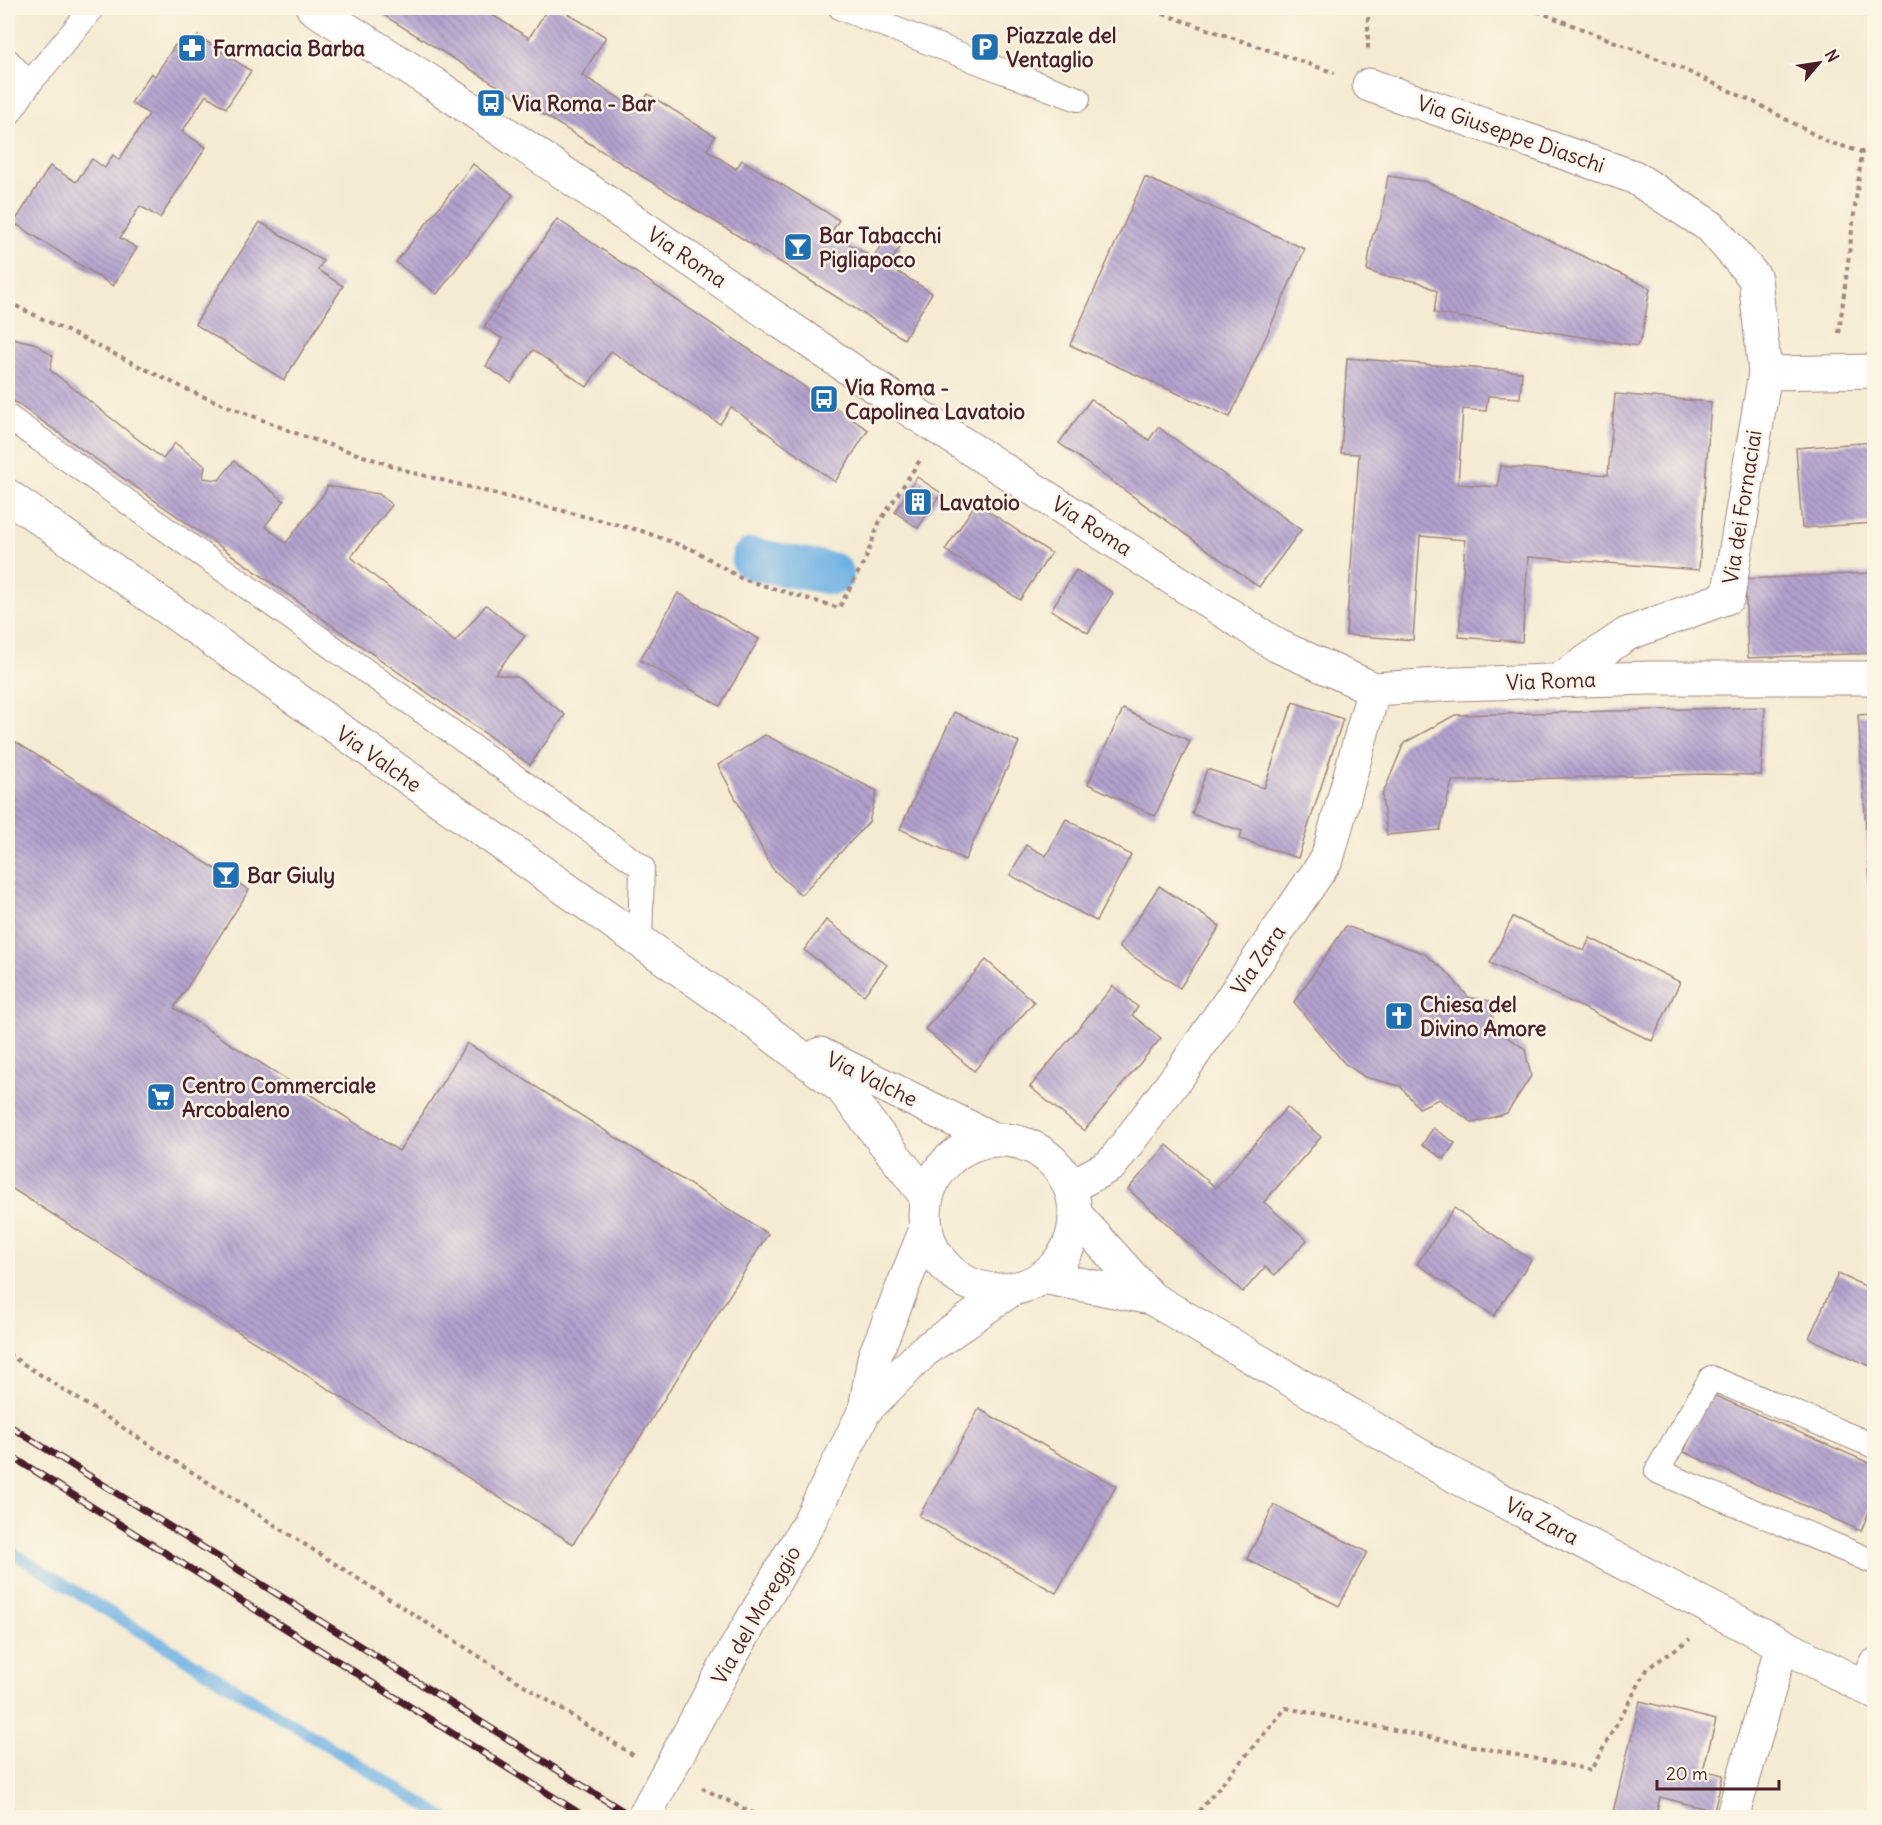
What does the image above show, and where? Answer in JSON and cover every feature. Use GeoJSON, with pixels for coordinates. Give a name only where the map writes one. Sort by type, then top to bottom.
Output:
{"type":"FeatureCollection","features":[{"type":"Feature","properties":{"kind":"main road","name":"Via Roma"},"geometry":{"type":"LineString","coordinates":[[313,8],[434,84],[940,429],[1278,646],[1374,689],[1650,678],[1875,678]]}},
{"type":"Feature","properties":{"kind":"main road","name":"Via Giuseppe Diaschi"},"geometry":{"type":"LineString","coordinates":[[1369,85],[1634,177],[1711,227],[1755,278],[1765,373]]}},
{"type":"Feature","properties":{"kind":"main road"},"geometry":{"type":"LineString","coordinates":[[1765,373],[1875,371]]}},
{"type":"Feature","properties":{"kind":"main road","name":"Via dei Fornaciai"},"geometry":{"type":"LineString","coordinates":[[1558,681],[1628,634],[1728,597],[1765,373]]}},
{"type":"Feature","properties":{"kind":"main road","name":"Via Valche"},"geometry":{"type":"LineString","coordinates":[[8,496],[752,1020],[841,1086],[926,1196]]}},
{"type":"Feature","properties":{"kind":"main road","name":"Via Zara"},"geometry":{"type":"LineString","coordinates":[[1151,1298],[1073,1201],[1111,1165],[1184,1068],[1327,859],[1374,689]]}},
{"type":"Feature","properties":{"kind":"main road","name":"Via Valche"},"geometry":{"type":"LineString","coordinates":[[752,1020],[993,1139]]}},
{"type":"Feature","properties":{"kind":"main road"},"geometry":{"type":"LineString","coordinates":[[993,1139],[1022,1142],[1037,1148],[1050,1158],[1062,1171],[1073,1201],[1074,1234],[1067,1251],[1056,1266],[1043,1277],[1029,1285],[1012,1289],[993,1290],[973,1285],[958,1277],[945,1267],[933,1249],[926,1229],[926,1196],[938,1170],[949,1158],[969,1146],[993,1139]]}},
{"type":"Feature","properties":{"kind":"main road","name":"Via del Moreggio"},"geometry":{"type":"LineString","coordinates":[[643,1818],[730,1658],[808,1524],[865,1410],[874,1358],[926,1229]]}},
{"type":"Feature","properties":{"kind":"main road","name":"Via Zara"},"geometry":{"type":"LineString","coordinates":[[1043,1277],[1151,1298],[1455,1476],[1782,1645],[1871,1682]]}},
{"type":"Feature","properties":{"kind":"main road","name":"Via del Moreggio"},"geometry":{"type":"LineString","coordinates":[[865,1410],[924,1351],[1012,1289]]}},
{"type":"Feature","properties":{"kind":"main road"},"geometry":{"type":"LineString","coordinates":[[1732,1818],[1782,1645]]}},
{"type":"Feature","properties":{"kind":"lane"},"geometry":{"type":"LineString","coordinates":[[8,115],[29,84],[93,8]]}},
{"type":"Feature","properties":{"kind":"lane"},"geometry":{"type":"LineString","coordinates":[[841,8],[1078,99]]}},
{"type":"Feature","properties":{"kind":"lane"},"geometry":{"type":"LineString","coordinates":[[8,61],[29,84]]}},
{"type":"Feature","properties":{"kind":"lane"},"geometry":{"type":"LineString","coordinates":[[8,417],[642,867],[640,942]]}},
{"type":"Feature","properties":{"kind":"lane"},"geometry":{"type":"LineString","coordinates":[[1875,1446],[1711,1378],[1657,1471],[1875,1562]]}},
{"type":"Feature","properties":{"kind":"path"},"geometry":{"type":"LineString","coordinates":[[1146,8],[1369,85]]}},
{"type":"Feature","properties":{"kind":"path"},"geometry":{"type":"LineString","coordinates":[[1529,8],[1676,66],[1756,103],[1828,142],[1875,158]]}},
{"type":"Feature","properties":{"kind":"path"},"geometry":{"type":"LineString","coordinates":[[1829,372],[1837,350],[1862,152]]}},
{"type":"Feature","properties":{"kind":"path"},"geometry":{"type":"LineString","coordinates":[[8,302],[192,392],[303,436],[414,472],[642,531],[696,551],[742,579],[839,608],[866,558],[879,523],[940,429]]}},
{"type":"Feature","properties":{"kind":"path"},"geometry":{"type":"LineString","coordinates":[[8,1354],[641,1759]]}},
{"type":"Feature","properties":{"kind":"path"},"geometry":{"type":"LineString","coordinates":[[1193,1818],[1286,1708],[1591,1770],[1648,1668],[1691,1638]]}},
{"type":"Feature","properties":{"kind":"path"},"geometry":{"type":"LineString","coordinates":[[692,1783],[763,1818]]}},
{"type":"Feature","properties":{"kind":"building"},"geometry":{"type":"Polygon","coordinates":[[[372,8],[493,8],[489,13],[529,38],[548,8],[559,8],[606,37],[582,75],[638,110],[648,94],[715,136],[707,150],[736,169],[742,160],[839,220],[831,233],[873,258],[886,237],[901,246],[888,266],[932,293],[904,339],[372,8]]]}},
{"type":"Feature","properties":{"kind":"building"},"geometry":{"type":"Polygon","coordinates":[[[198,36],[251,71],[226,108],[206,95],[182,132],[206,147],[160,218],[140,206],[120,238],[137,248],[113,286],[14,223],[50,166],[76,182],[92,159],[105,168],[113,155],[119,160],[149,114],[131,103],[151,73],[155,76],[175,45],[187,53],[198,36]]]}},
{"type":"Feature","properties":{"kind":"building"},"geometry":{"type":"Polygon","coordinates":[[[473,164],[513,195],[437,294],[396,262],[473,164]]]}},
{"type":"Feature","properties":{"kind":"building"},"geometry":{"type":"Polygon","coordinates":[[[1388,176],[1427,182],[1650,288],[1642,336],[1637,346],[1434,313],[1437,291],[1419,282],[1380,275],[1367,270],[1372,237],[1381,218],[1388,176]]]}},
{"type":"Feature","properties":{"kind":"building"},"geometry":{"type":"Polygon","coordinates":[[[1145,177],[1305,249],[1230,417],[1070,345],[1145,177]]]}},
{"type":"Feature","properties":{"kind":"building"},"geometry":{"type":"Polygon","coordinates":[[[557,219],[868,430],[835,482],[731,407],[720,424],[611,351],[587,387],[533,350],[511,383],[486,366],[503,339],[484,327],[557,219]]]}},
{"type":"Feature","properties":{"kind":"building"},"geometry":{"type":"Polygon","coordinates":[[[260,222],[323,261],[318,270],[343,286],[284,380],[195,324],[260,222]]]}},
{"type":"Feature","properties":{"kind":"building"},"geometry":{"type":"Polygon","coordinates":[[[8,336],[34,343],[53,356],[50,370],[163,459],[175,443],[205,466],[203,478],[219,480],[234,461],[284,501],[265,526],[286,543],[326,491],[327,486],[379,494],[392,505],[351,557],[455,642],[486,605],[525,636],[495,674],[517,677],[565,715],[530,765],[8,397],[8,336]]]}},
{"type":"Feature","properties":{"kind":"building"},"geometry":{"type":"Polygon","coordinates":[[[1347,358],[1522,372],[1520,398],[1488,396],[1486,411],[1463,409],[1458,484],[1498,487],[1500,466],[1608,475],[1615,394],[1711,402],[1699,570],[1528,557],[1522,642],[1459,637],[1465,540],[1420,536],[1413,640],[1346,635],[1359,454],[1341,453],[1347,358]]]}},
{"type":"Feature","properties":{"kind":"building"},"geometry":{"type":"Polygon","coordinates":[[[1091,399],[1149,440],[1158,427],[1301,530],[1259,587],[1059,443],[1091,399]]]}},
{"type":"Feature","properties":{"kind":"building"},"geometry":{"type":"Polygon","coordinates":[[[1874,442],[1874,523],[1802,528],[1796,448],[1874,442]]]}},
{"type":"Feature","properties":{"kind":"building","name":"Lavatoio"},"geometry":{"type":"Polygon","coordinates":[[[917,477],[941,493],[918,528],[895,512],[917,477]]]}},
{"type":"Feature","properties":{"kind":"building"},"geometry":{"type":"Polygon","coordinates":[[[976,503],[1051,553],[1020,600],[945,550],[976,503]]]}},
{"type":"Feature","properties":{"kind":"building"},"geometry":{"type":"Polygon","coordinates":[[[1076,570],[1113,593],[1088,633],[1051,610],[1076,570]]]}},
{"type":"Feature","properties":{"kind":"building"},"geometry":{"type":"Polygon","coordinates":[[[1874,573],[1874,653],[1748,658],[1745,579],[1874,573]]]}},
{"type":"Feature","properties":{"kind":"building"},"geometry":{"type":"Polygon","coordinates":[[[678,593],[759,639],[720,706],[640,660],[678,593]]]}},
{"type":"Feature","properties":{"kind":"building"},"geometry":{"type":"Polygon","coordinates":[[[1293,702],[1343,719],[1298,858],[1240,839],[1242,831],[1192,814],[1207,769],[1264,788],[1293,702]]]}},
{"type":"Feature","properties":{"kind":"building"},"geometry":{"type":"Polygon","coordinates":[[[1765,707],[1761,775],[1704,774],[1452,781],[1440,830],[1387,835],[1382,796],[1404,743],[1455,715],[1765,707]]]}},
{"type":"Feature","properties":{"kind":"building"},"geometry":{"type":"Polygon","coordinates":[[[1123,709],[1190,741],[1155,816],[1088,784],[1123,709]]]}},
{"type":"Feature","properties":{"kind":"building"},"geometry":{"type":"Polygon","coordinates":[[[954,712],[1019,742],[965,860],[900,829],[954,712]]]}},
{"type":"Feature","properties":{"kind":"building"},"geometry":{"type":"Polygon","coordinates":[[[1874,714],[1874,924],[1873,924],[1858,715],[1874,714]]]}},
{"type":"Feature","properties":{"kind":"building"},"geometry":{"type":"Polygon","coordinates":[[[765,735],[877,791],[869,822],[801,895],[772,868],[718,765],[765,735]]]}},
{"type":"Feature","properties":{"kind":"building","name":"Centro Commerciale Arcobaleno"},"geometry":{"type":"Polygon","coordinates":[[[8,737],[249,890],[174,1008],[399,1151],[467,1043],[768,1234],[573,1544],[8,1186],[8,737]]]}},
{"type":"Feature","properties":{"kind":"building"},"geometry":{"type":"Polygon","coordinates":[[[1066,819],[1131,855],[1096,921],[1010,875],[1026,845],[1046,856],[1066,819]]]}},
{"type":"Feature","properties":{"kind":"building"},"geometry":{"type":"Polygon","coordinates":[[[1159,886],[1220,926],[1180,988],[1119,947],[1159,886]]]}},
{"type":"Feature","properties":{"kind":"building"},"geometry":{"type":"Polygon","coordinates":[[[1513,917],[1584,951],[1590,938],[1680,982],[1652,1041],[1490,963],[1513,917]]]}},
{"type":"Feature","properties":{"kind":"building"},"geometry":{"type":"Polygon","coordinates":[[[826,920],[887,965],[864,995],[804,950],[826,920]]]}},
{"type":"Feature","properties":{"kind":"building","name":"Chiesa del Divino Amore"},"geometry":{"type":"Polygon","coordinates":[[[1346,926],[1423,953],[1448,973],[1468,997],[1490,1001],[1495,1029],[1525,1049],[1531,1076],[1507,1113],[1473,1123],[1439,1099],[1419,1108],[1400,1086],[1365,1077],[1344,1063],[1294,1002],[1346,926]]]}},
{"type":"Feature","properties":{"kind":"building"},"geometry":{"type":"Polygon","coordinates":[[[986,960],[1034,1002],[974,1071],[925,1029],[986,960]]]}},
{"type":"Feature","properties":{"kind":"building"},"geometry":{"type":"Polygon","coordinates":[[[1113,986],[1138,1007],[1132,1015],[1161,1038],[1084,1131],[1030,1087],[1113,986]]]}},
{"type":"Feature","properties":{"kind":"building"},"geometry":{"type":"Polygon","coordinates":[[[1287,1107],[1321,1137],[1264,1202],[1307,1240],[1275,1275],[1265,1267],[1243,1292],[1128,1189],[1167,1145],[1216,1188],[1287,1107]]]}},
{"type":"Feature","properties":{"kind":"building"},"geometry":{"type":"Polygon","coordinates":[[[1433,1128],[1455,1143],[1444,1159],[1422,1145],[1433,1128]]]}},
{"type":"Feature","properties":{"kind":"building"},"geometry":{"type":"Polygon","coordinates":[[[1454,1208],[1531,1260],[1494,1316],[1417,1264],[1454,1208]]]}},
{"type":"Feature","properties":{"kind":"building"},"geometry":{"type":"Polygon","coordinates":[[[1838,1274],[1874,1290],[1874,1368],[1809,1338],[1838,1274]]]}},
{"type":"Feature","properties":{"kind":"building"},"geometry":{"type":"Polygon","coordinates":[[[1709,1393],[1874,1465],[1874,1499],[1861,1531],[1684,1452],[1709,1393]]]}},
{"type":"Feature","properties":{"kind":"building"},"geometry":{"type":"Polygon","coordinates":[[[979,1409],[1116,1486],[1056,1593],[919,1516],[979,1409]]]}},
{"type":"Feature","properties":{"kind":"building"},"geometry":{"type":"Polygon","coordinates":[[[1274,1505],[1367,1552],[1339,1606],[1247,1559],[1274,1505]]]}},
{"type":"Feature","properties":{"kind":"building"},"geometry":{"type":"Polygon","coordinates":[[[1640,1701],[1716,1720],[1703,1770],[1723,1775],[1714,1811],[1660,1797],[1655,1818],[1612,1816],[1640,1701]]]}},
{"type":"Feature","properties":{"kind":"waterway"},"geometry":{"type":"LineString","coordinates":[[752,559],[833,574]]}},
{"type":"Feature","properties":{"kind":"waterway"},"geometry":{"type":"LineString","coordinates":[[8,1550],[446,1818]]}},
{"type":"Feature","properties":{"kind":"railway"},"geometry":{"type":"LineString","coordinates":[[8,1425],[634,1818]]}},
{"type":"Feature","properties":{"kind":"railway"},"geometry":{"type":"LineString","coordinates":[[8,1454],[587,1818]]}},
{"type":"Feature","properties":{"kind":"place","name":"Piazzale del Ventaglio"},"geometry":{"type":"Point","coordinates":[985,47]}},
{"type":"Feature","properties":{"kind":"place","name":"Farmacia Barba"},"geometry":{"type":"Point","coordinates":[192,48]}},
{"type":"Feature","properties":{"kind":"place","name":"Via Roma - Bar"},"geometry":{"type":"Point","coordinates":[491,103]}},
{"type":"Feature","properties":{"kind":"place","name":"Bar Tabacchi Pigliapoco"},"geometry":{"type":"Point","coordinates":[798,247]}},
{"type":"Feature","properties":{"kind":"place","name":"Via Roma - Capolinea Lavatoio"},"geometry":{"type":"Point","coordinates":[824,399]}},
{"type":"Feature","properties":{"kind":"place","name":"Lavatoio"},"geometry":{"type":"Point","coordinates":[918,502]}},
{"type":"Feature","properties":{"kind":"place","name":"Bar Giuly"},"geometry":{"type":"Point","coordinates":[226,875]}},
{"type":"Feature","properties":{"kind":"place","name":"Chiesa del Divino Amore"},"geometry":{"type":"Point","coordinates":[1399,1016]}},
{"type":"Feature","properties":{"kind":"place","name":"Centro Commerciale Arcobaleno"},"geometry":{"type":"Point","coordinates":[161,1097]}}]}
